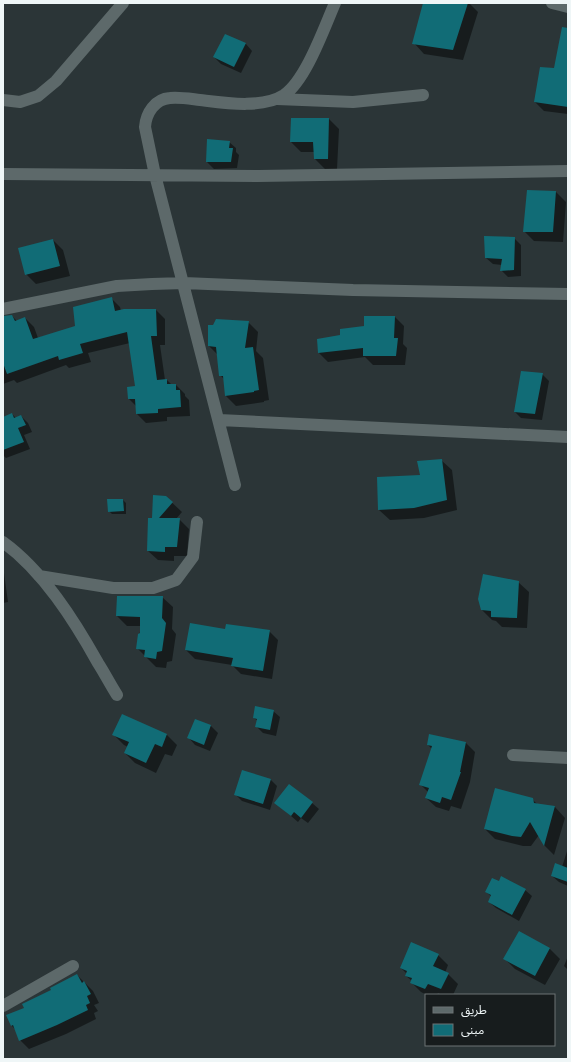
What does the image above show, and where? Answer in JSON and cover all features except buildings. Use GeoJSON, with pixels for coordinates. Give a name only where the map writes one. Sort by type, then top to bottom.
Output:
{"type":"FeatureCollection","features":[{"type":"Feature","properties":{"kind":"street"},"geometry":{"type":"LineString","coordinates":[[3,100],[20,102],[38,96],[56,81],[123,3]]}},
{"type":"Feature","properties":{"kind":"street"},"geometry":{"type":"LineString","coordinates":[[277,99],[292,88],[305,70],[335,3]]}},
{"type":"Feature","properties":{"kind":"street"},"geometry":{"type":"LineString","coordinates":[[552,3],[568,7]]}},
{"type":"Feature","properties":{"kind":"street"},"geometry":{"type":"LineString","coordinates":[[235,485],[155,175],[145,128],[149,112],[160,101],[169,98],[215,102],[255,103],[277,99],[353,102],[423,95]]}},
{"type":"Feature","properties":{"kind":"street"},"geometry":{"type":"LineString","coordinates":[[3,174],[325,175],[568,171]]}},
{"type":"Feature","properties":{"kind":"street"},"geometry":{"type":"LineString","coordinates":[[3,309],[117,286],[184,283],[337,289],[568,294]]}},
{"type":"Feature","properties":{"kind":"street"},"geometry":{"type":"LineString","coordinates":[[219,420],[568,437]]}},
{"type":"Feature","properties":{"kind":"street"},"geometry":{"type":"LineString","coordinates":[[39,576],[113,588],[153,588],[176,580],[193,557],[197,522]]}},
{"type":"Feature","properties":{"kind":"street"},"geometry":{"type":"LineString","coordinates":[[3,542],[19,555],[39,576],[78,630],[117,695]]}},
{"type":"Feature","properties":{"kind":"street"},"geometry":{"type":"LineString","coordinates":[[513,755],[568,758]]}},
{"type":"Feature","properties":{"kind":"street"},"geometry":{"type":"LineString","coordinates":[[3,1006],[73,966]]}}]}
